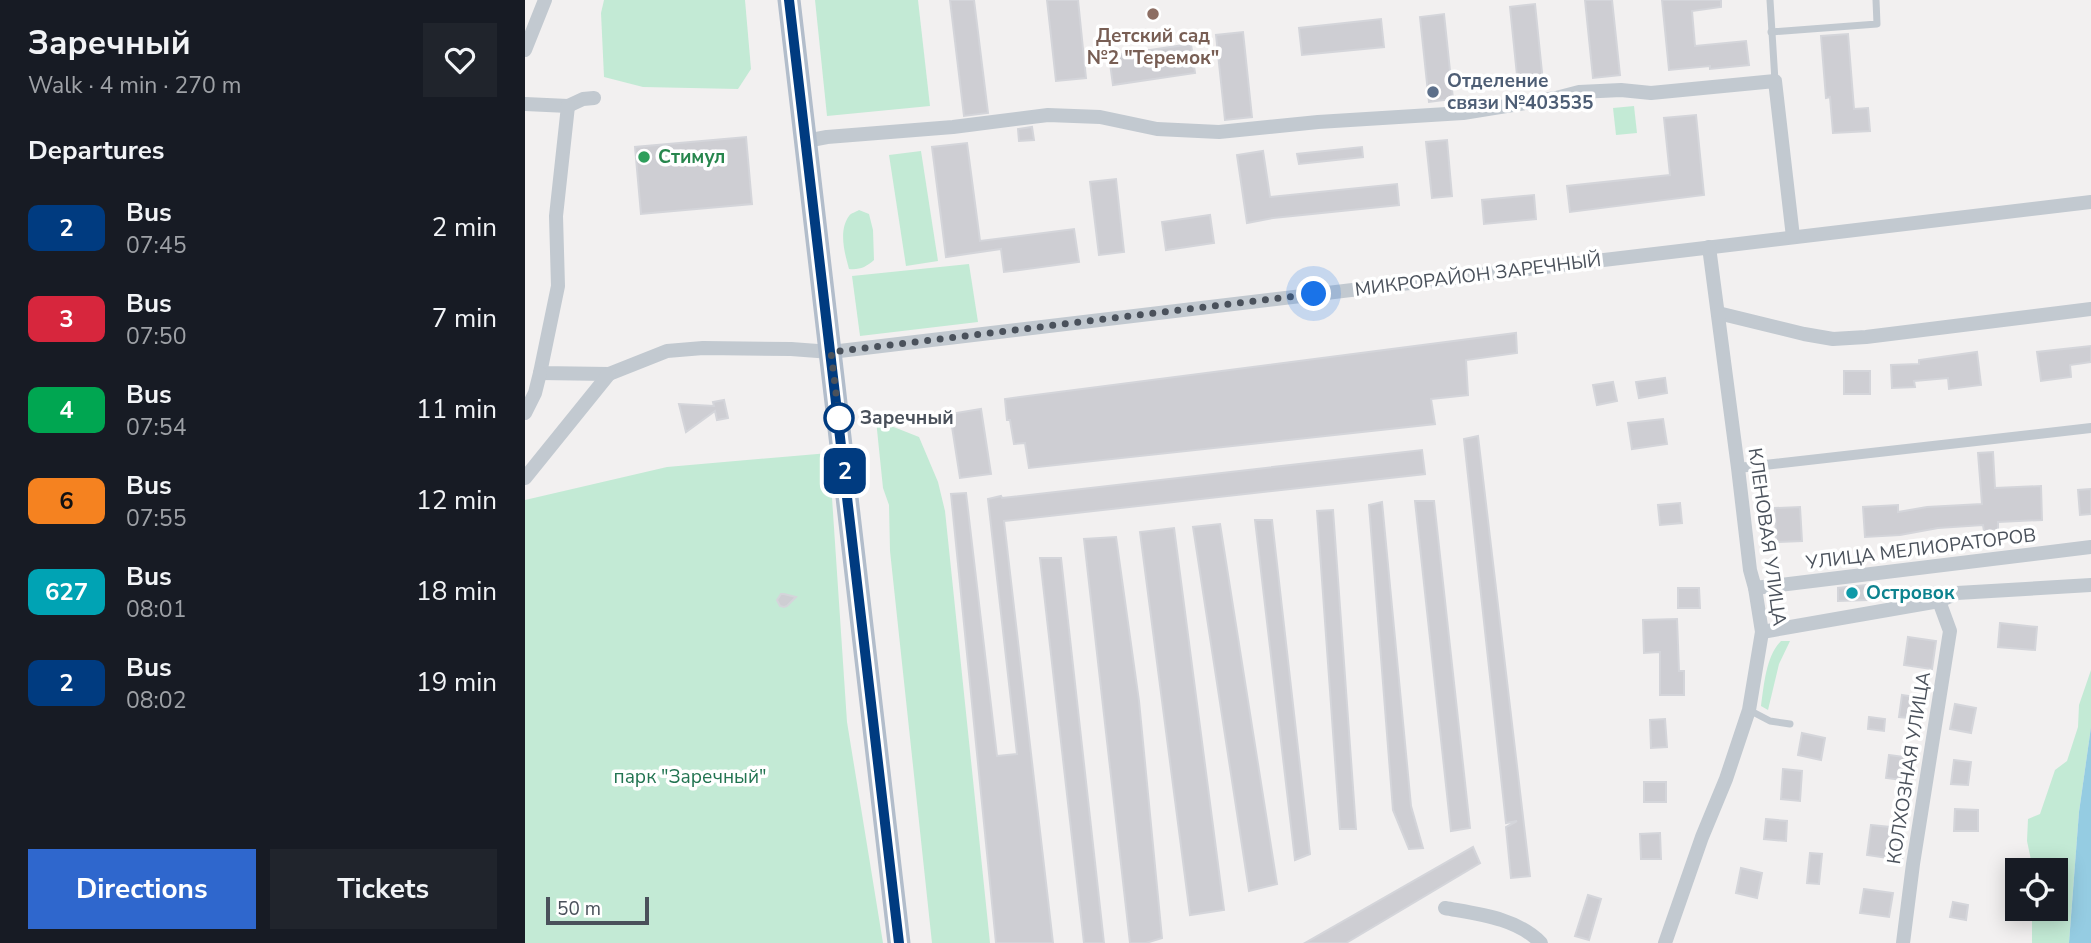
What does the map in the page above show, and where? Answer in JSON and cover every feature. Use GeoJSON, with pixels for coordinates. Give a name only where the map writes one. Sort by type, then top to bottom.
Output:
{"type":"FeatureCollection","features":[{"type":"Feature","properties":{"kind":"main road"},"geometry":{"type":"LineString","coordinates":[[789,0],[899,943]]}},
{"type":"Feature","properties":{"kind":"street"},"geometry":{"type":"LineString","coordinates":[[525,50],[545,0]]}},
{"type":"Feature","properties":{"kind":"street"},"geometry":{"type":"LineString","coordinates":[[806,141],[1048,115],[1100,117],[1157,129],[1219,132],[1318,122],[1463,113],[1579,92],[1621,90],[1651,93],[1775,81],[1793,237]]}},
{"type":"Feature","properties":{"kind":"street"},"geometry":{"type":"LineString","coordinates":[[525,104],[568,106],[583,99],[594,98]]}},
{"type":"Feature","properties":{"kind":"street"},"geometry":{"type":"LineString","coordinates":[[525,413],[535,393],[558,286],[556,216],[568,106]]}},
{"type":"Feature","properties":{"kind":"street","name":"МИКРОРАЙОН ЗАРЕЧНЫЙ"},"geometry":{"type":"LineString","coordinates":[[609,374],[667,351],[702,348],[831,352],[2091,202]]}},
{"type":"Feature","properties":{"kind":"street","name":"КЛЕНОВАЯ УЛИЦА"},"geometry":{"type":"LineString","coordinates":[[1665,943],[1749,710],[1762,632],[1755,588],[1749,570],[1709,247]]}},
{"type":"Feature","properties":{"kind":"street"},"geometry":{"type":"LineString","coordinates":[[1718,313],[1833,339],[2091,309]]}},
{"type":"Feature","properties":{"kind":"street"},"geometry":{"type":"LineString","coordinates":[[540,373],[609,374]]}},
{"type":"Feature","properties":{"kind":"street"},"geometry":{"type":"LineString","coordinates":[[525,478],[609,374]]}},
{"type":"Feature","properties":{"kind":"street"},"geometry":{"type":"LineString","coordinates":[[1738,468],[2091,428]]}},
{"type":"Feature","properties":{"kind":"street","name":"УЛИЦА МЕЛИОРАТОРОВ"},"geometry":{"type":"LineString","coordinates":[[1755,588],[2091,547]]}},
{"type":"Feature","properties":{"kind":"street"},"geometry":{"type":"LineString","coordinates":[[1762,632],[1938,601],[1957,593],[2091,585]]}},
{"type":"Feature","properties":{"kind":"street","name":"КОЛХОЗНАЯ УЛИЦА"},"geometry":{"type":"LineString","coordinates":[[1903,943],[1950,631],[1938,601]]}},
{"type":"Feature","properties":{"kind":"street"},"geometry":{"type":"LineString","coordinates":[[1445,908],[1499,919],[1527,931],[1541,943]]}},
{"type":"Feature","properties":{"kind":"lane"},"geometry":{"type":"LineString","coordinates":[[1770,0],[1775,81]]}},
{"type":"Feature","properties":{"kind":"lane"},"geometry":{"type":"LineString","coordinates":[[1771,32],[1877,24],[1876,0]]}},
{"type":"Feature","properties":{"kind":"lane"},"geometry":{"type":"LineString","coordinates":[[1749,710],[1770,720],[1790,724]]}},
{"type":"Feature","properties":{"kind":"green space"},"geometry":{"type":"Polygon","coordinates":[[[604,0],[745,0],[751,69],[738,89],[643,87],[604,77],[601,13],[604,0]]]}},
{"type":"Feature","properties":{"kind":"green space"},"geometry":{"type":"Polygon","coordinates":[[[815,0],[918,0],[930,106],[827,116],[815,0]]]}},
{"type":"Feature","properties":{"kind":"green space"},"geometry":{"type":"Polygon","coordinates":[[[1634,106],[1637,133],[1616,135],[1613,108],[1634,106]]]}},
{"type":"Feature","properties":{"kind":"green space"},"geometry":{"type":"Polygon","coordinates":[[[921,151],[938,261],[906,266],[889,155],[921,151]]]}},
{"type":"Feature","properties":{"kind":"green space"},"geometry":{"type":"Polygon","coordinates":[[[859,210],[869,214],[873,230],[874,260],[863,268],[849,269],[843,242],[844,228],[849,216],[859,210]]]}},
{"type":"Feature","properties":{"kind":"green space"},"geometry":{"type":"Polygon","coordinates":[[[969,264],[978,322],[860,336],[852,276],[969,264]]]}},
{"type":"Feature","properties":{"kind":"green space"},"geometry":{"type":"Polygon","coordinates":[[[876,420],[919,437],[938,482],[945,511],[990,943],[932,943],[890,551],[889,505],[883,488],[876,420]]]}},
{"type":"Feature","properties":{"kind":"green space","name":"парк \"Заречный\""},"geometry":{"type":"Polygon","coordinates":[[[829,453],[847,722],[883,943],[525,943],[525,500],[667,467],[829,453]]]}},
{"type":"Feature","properties":{"kind":"green space"},"geometry":{"type":"Polygon","coordinates":[[[1781,641],[1790,641],[1779,664],[1768,710],[1761,706],[1765,680],[1772,655],[1781,641]]]}},
{"type":"Feature","properties":{"kind":"green space"},"geometry":{"type":"Polygon","coordinates":[[[2091,670],[2091,727],[2079,812],[2069,943],[2032,943],[2032,921],[2068,921],[2068,858],[2031,858],[2027,841],[2028,819],[2040,814],[2055,770],[2067,761],[2078,727],[2079,705],[2091,670]]]}},
{"type":"Feature","properties":{"kind":"water"},"geometry":{"type":"Polygon","coordinates":[[[2091,727],[2091,943],[2069,943],[2079,812],[2091,727]]]}},
{"type":"Feature","properties":{"kind":"building"},"geometry":{"type":"Polygon","coordinates":[[[950,0],[974,0],[988,113],[964,116],[950,0]]]}},
{"type":"Feature","properties":{"kind":"building"},"geometry":{"type":"Polygon","coordinates":[[[1047,0],[1078,0],[1086,78],[1056,81],[1047,0]]]}},
{"type":"Feature","properties":{"kind":"building"},"geometry":{"type":"Polygon","coordinates":[[[1585,0],[1612,0],[1620,75],[1593,78],[1585,0]]]}},
{"type":"Feature","properties":{"kind":"building"},"geometry":{"type":"Polygon","coordinates":[[[1662,0],[1721,0],[1721,7],[1692,11],[1695,46],[1746,41],[1749,65],[1669,70],[1662,0]]]}},
{"type":"Feature","properties":{"kind":"building"},"geometry":{"type":"Polygon","coordinates":[[[1535,4],[1543,82],[1518,85],[1510,7],[1535,4]]]}},
{"type":"Feature","properties":{"kind":"building"},"geometry":{"type":"Polygon","coordinates":[[[1444,14],[1453,99],[1429,102],[1420,17],[1444,14]]]}},
{"type":"Feature","properties":{"kind":"building"},"geometry":{"type":"Polygon","coordinates":[[[1381,19],[1384,47],[1302,55],[1299,28],[1381,19]]]}},
{"type":"Feature","properties":{"kind":"building"},"geometry":{"type":"Polygon","coordinates":[[[1243,32],[1252,117],[1225,120],[1216,35],[1243,32]]]}},
{"type":"Feature","properties":{"kind":"building"},"geometry":{"type":"Polygon","coordinates":[[[1848,34],[1854,109],[1868,108],[1870,131],[1833,133],[1830,97],[1826,98],[1821,36],[1848,34]]]}},
{"type":"Feature","properties":{"kind":"building"},"geometry":{"type":"Polygon","coordinates":[[[1191,44],[1195,73],[1113,85],[1109,56],[1191,44]]]}},
{"type":"Feature","properties":{"kind":"building"},"geometry":{"type":"Polygon","coordinates":[[[1696,115],[1704,195],[1570,212],[1567,186],[1670,175],[1664,118],[1696,115]]]}},
{"type":"Feature","properties":{"kind":"building"},"geometry":{"type":"Polygon","coordinates":[[[1032,127],[1034,140],[1019,141],[1018,129],[1032,127]]]}},
{"type":"Feature","properties":{"kind":"building"},"geometry":{"type":"Polygon","coordinates":[[[746,137],[752,204],[641,214],[635,147],[746,137]]]}},
{"type":"Feature","properties":{"kind":"building"},"geometry":{"type":"Polygon","coordinates":[[[1447,140],[1452,196],[1432,198],[1426,142],[1447,140]]]}},
{"type":"Feature","properties":{"kind":"building"},"geometry":{"type":"Polygon","coordinates":[[[967,143],[980,241],[1074,229],[1079,262],[1004,272],[1001,249],[946,257],[932,147],[967,143]]]}},
{"type":"Feature","properties":{"kind":"building"},"geometry":{"type":"Polygon","coordinates":[[[1362,147],[1363,157],[1299,164],[1297,154],[1362,147]]]}},
{"type":"Feature","properties":{"kind":"building"},"geometry":{"type":"Polygon","coordinates":[[[1263,151],[1270,197],[1397,184],[1399,205],[1247,223],[1237,155],[1263,151]]]}},
{"type":"Feature","properties":{"kind":"building"},"geometry":{"type":"Polygon","coordinates":[[[1116,179],[1124,252],[1099,255],[1090,182],[1116,179]]]}},
{"type":"Feature","properties":{"kind":"building"},"geometry":{"type":"Polygon","coordinates":[[[1534,195],[1536,219],[1484,224],[1482,200],[1534,195]]]}},
{"type":"Feature","properties":{"kind":"building"},"geometry":{"type":"Polygon","coordinates":[[[1210,215],[1214,243],[1166,250],[1162,222],[1210,215]]]}},
{"type":"Feature","properties":{"kind":"building"},"geometry":{"type":"Polygon","coordinates":[[[1516,333],[1517,353],[1466,360],[1468,395],[1431,399],[1435,424],[1029,468],[1025,443],[1014,444],[1010,420],[1007,420],[1005,399],[1516,333]]]}},
{"type":"Feature","properties":{"kind":"building"},"geometry":{"type":"Polygon","coordinates":[[[2091,346],[2091,362],[2070,365],[2071,377],[2041,381],[2037,352],[2091,346]]]}},
{"type":"Feature","properties":{"kind":"building"},"geometry":{"type":"Polygon","coordinates":[[[1977,352],[1981,385],[1949,389],[1948,378],[1914,381],[1915,387],[1892,388],[1891,365],[1919,364],[1919,360],[1977,352]]]}},
{"type":"Feature","properties":{"kind":"building"},"geometry":{"type":"Polygon","coordinates":[[[1844,371],[1870,371],[1870,394],[1844,394],[1844,371]]]}},
{"type":"Feature","properties":{"kind":"building"},"geometry":{"type":"Polygon","coordinates":[[[1665,378],[1667,393],[1639,398],[1636,382],[1665,378]]]}},
{"type":"Feature","properties":{"kind":"building"},"geometry":{"type":"Polygon","coordinates":[[[1613,382],[1617,401],[1597,405],[1593,385],[1613,382]]]}},
{"type":"Feature","properties":{"kind":"building"},"geometry":{"type":"Polygon","coordinates":[[[724,400],[728,418],[717,420],[715,411],[686,432],[679,404],[714,406],[713,402],[724,400]]]}},
{"type":"Feature","properties":{"kind":"building"},"geometry":{"type":"Polygon","coordinates":[[[981,409],[991,474],[960,478],[950,414],[981,409]]]}},
{"type":"Feature","properties":{"kind":"building"},"geometry":{"type":"Polygon","coordinates":[[[1663,419],[1667,444],[1632,449],[1628,423],[1663,419]]]}},
{"type":"Feature","properties":{"kind":"building"},"geometry":{"type":"Polygon","coordinates":[[[1478,436],[1530,876],[1511,878],[1506,827],[1517,821],[1506,823],[1464,439],[1478,436]]]}},
{"type":"Feature","properties":{"kind":"building"},"geometry":{"type":"Polygon","coordinates":[[[1422,450],[1425,474],[1004,521],[1053,943],[996,943],[951,494],[966,493],[997,756],[1017,754],[988,499],[1422,450]]]}},
{"type":"Feature","properties":{"kind":"building"},"geometry":{"type":"Polygon","coordinates":[[[1993,452],[1995,488],[2041,486],[2042,520],[1998,522],[1998,530],[1984,531],[1983,525],[1865,537],[1863,507],[1898,505],[1898,512],[1927,507],[1982,504],[1978,453],[1993,452]]]}},
{"type":"Feature","properties":{"kind":"building"},"geometry":{"type":"Polygon","coordinates":[[[2091,489],[2091,514],[2080,515],[2078,490],[2091,489]]]}},
{"type":"Feature","properties":{"kind":"building"},"geometry":{"type":"Polygon","coordinates":[[[1415,501],[1434,501],[1470,828],[1451,831],[1415,501]]]}},
{"type":"Feature","properties":{"kind":"building"},"geometry":{"type":"Polygon","coordinates":[[[1382,502],[1411,806],[1423,848],[1409,849],[1393,810],[1369,505],[1382,502]]]}},
{"type":"Feature","properties":{"kind":"building"},"geometry":{"type":"Polygon","coordinates":[[[1680,503],[1682,523],[1660,525],[1658,505],[1680,503]]]}},
{"type":"Feature","properties":{"kind":"building"},"geometry":{"type":"Polygon","coordinates":[[[1800,507],[1802,541],[1776,542],[1775,508],[1800,507]]]}},
{"type":"Feature","properties":{"kind":"building"},"geometry":{"type":"Polygon","coordinates":[[[1333,510],[1356,829],[1340,829],[1317,511],[1333,510]]]}},
{"type":"Feature","properties":{"kind":"building"},"geometry":{"type":"Polygon","coordinates":[[[1255,520],[1272,520],[1310,854],[1295,860],[1255,520]]]}},
{"type":"Feature","properties":{"kind":"building"},"geometry":{"type":"Polygon","coordinates":[[[1220,524],[1277,884],[1249,891],[1193,527],[1220,524]]]}},
{"type":"Feature","properties":{"kind":"building"},"geometry":{"type":"Polygon","coordinates":[[[1174,528],[1224,910],[1190,915],[1140,532],[1174,528]]]}},
{"type":"Feature","properties":{"kind":"building"},"geometry":{"type":"Polygon","coordinates":[[[1116,537],[1139,701],[1162,938],[1146,943],[1130,943],[1084,539],[1116,537]]]}},
{"type":"Feature","properties":{"kind":"building"},"geometry":{"type":"Polygon","coordinates":[[[1040,558],[1061,558],[1104,943],[1084,943],[1040,558]]]}},
{"type":"Feature","properties":{"kind":"building","name":"Островок"},"geometry":{"type":"Polygon","coordinates":[[[1866,585],[1867,600],[1838,601],[1838,588],[1866,585]]]}},
{"type":"Feature","properties":{"kind":"building"},"geometry":{"type":"Polygon","coordinates":[[[1678,588],[1699,588],[1700,608],[1678,608],[1678,588]]]}},
{"type":"Feature","properties":{"kind":"building"},"geometry":{"type":"Polygon","coordinates":[[[781,594],[796,597],[784,607],[780,606],[777,600],[781,594]]]}},
{"type":"Feature","properties":{"kind":"building"},"geometry":{"type":"Polygon","coordinates":[[[1677,619],[1679,671],[1684,671],[1684,695],[1660,695],[1660,652],[1644,653],[1643,620],[1677,619]]]}},
{"type":"Feature","properties":{"kind":"building"},"geometry":{"type":"Polygon","coordinates":[[[2000,623],[2037,627],[2035,650],[1998,647],[2000,623]]]}},
{"type":"Feature","properties":{"kind":"building"},"geometry":{"type":"Polygon","coordinates":[[[1908,637],[1936,641],[1932,669],[1904,665],[1908,637]]]}},
{"type":"Feature","properties":{"kind":"building"},"geometry":{"type":"Polygon","coordinates":[[[1902,695],[1923,698],[1920,719],[1899,717],[1902,695]]]}},
{"type":"Feature","properties":{"kind":"building"},"geometry":{"type":"Polygon","coordinates":[[[1955,704],[1976,708],[1971,733],[1950,729],[1955,704]]]}},
{"type":"Feature","properties":{"kind":"building"},"geometry":{"type":"Polygon","coordinates":[[[1869,717],[1885,719],[1884,731],[1868,729],[1869,717]]]}},
{"type":"Feature","properties":{"kind":"building"},"geometry":{"type":"Polygon","coordinates":[[[1665,719],[1667,747],[1651,748],[1650,720],[1665,719]]]}},
{"type":"Feature","properties":{"kind":"building"},"geometry":{"type":"Polygon","coordinates":[[[1802,733],[1825,738],[1821,760],[1798,755],[1802,733]]]}},
{"type":"Feature","properties":{"kind":"building"},"geometry":{"type":"Polygon","coordinates":[[[1889,755],[1912,758],[1909,781],[1886,778],[1889,755]]]}},
{"type":"Feature","properties":{"kind":"building"},"geometry":{"type":"Polygon","coordinates":[[[1954,760],[1971,762],[1968,785],[1951,784],[1954,760]]]}},
{"type":"Feature","properties":{"kind":"building"},"geometry":{"type":"Polygon","coordinates":[[[1783,769],[1802,771],[1800,801],[1781,799],[1783,769]]]}},
{"type":"Feature","properties":{"kind":"building"},"geometry":{"type":"Polygon","coordinates":[[[1644,782],[1666,782],[1666,802],[1644,802],[1644,782]]]}},
{"type":"Feature","properties":{"kind":"building"},"geometry":{"type":"Polygon","coordinates":[[[1955,809],[1978,810],[1978,831],[1954,831],[1955,809]]]}},
{"type":"Feature","properties":{"kind":"building"},"geometry":{"type":"Polygon","coordinates":[[[1766,819],[1787,821],[1786,841],[1764,839],[1766,819]]]}},
{"type":"Feature","properties":{"kind":"building"},"geometry":{"type":"Polygon","coordinates":[[[1871,825],[1890,827],[1889,845],[1904,846],[1902,860],[1867,855],[1871,825]]]}},
{"type":"Feature","properties":{"kind":"building"},"geometry":{"type":"Polygon","coordinates":[[[1660,833],[1661,859],[1641,859],[1640,834],[1660,833]]]}},
{"type":"Feature","properties":{"kind":"building"},"geometry":{"type":"Polygon","coordinates":[[[1473,847],[1480,863],[1346,943],[1305,943],[1473,847]]]}},
{"type":"Feature","properties":{"kind":"building"},"geometry":{"type":"Polygon","coordinates":[[[1810,853],[1822,854],[1819,884],[1807,883],[1810,853]]]}},
{"type":"Feature","properties":{"kind":"building"},"geometry":{"type":"Polygon","coordinates":[[[1741,868],[1762,873],[1757,898],[1736,893],[1741,868]]]}},
{"type":"Feature","properties":{"kind":"building"},"geometry":{"type":"Polygon","coordinates":[[[1864,889],[1893,893],[1889,917],[1860,913],[1864,889]]]}},
{"type":"Feature","properties":{"kind":"building"},"geometry":{"type":"Polygon","coordinates":[[[1588,895],[1601,899],[1589,940],[1575,936],[1588,895]]]}},
{"type":"Feature","properties":{"kind":"building"},"geometry":{"type":"Polygon","coordinates":[[[1953,902],[1968,905],[1966,920],[1950,917],[1953,902]]]}},
{"type":"Feature","properties":{"kind":"bus line","name":"2"},"geometry":{"type":"LineString","coordinates":[[789,0],[899,943]]}},
{"type":"Feature","properties":{"kind":"place","name":"Детский сад №2 \"Теремок\""},"geometry":{"type":"Point","coordinates":[1153,14]}},
{"type":"Feature","properties":{"kind":"place","name":"Отделение связи №403535"},"geometry":{"type":"Point","coordinates":[1433,92]}},
{"type":"Feature","properties":{"kind":"place","name":"Стимул"},"geometry":{"type":"Point","coordinates":[644,157]}},
{"type":"Feature","properties":{"kind":"place","name":"Заречный"},"geometry":{"type":"Point","coordinates":[839,418]}},
{"type":"Feature","properties":{"kind":"place","name":"Островок"},"geometry":{"type":"Point","coordinates":[1852,593]}},
{"type":"Feature","properties":{"kind":"route"},"geometry":{"type":"LineString","coordinates":[[839,418],[831,352],[1314,294]]}}]}
